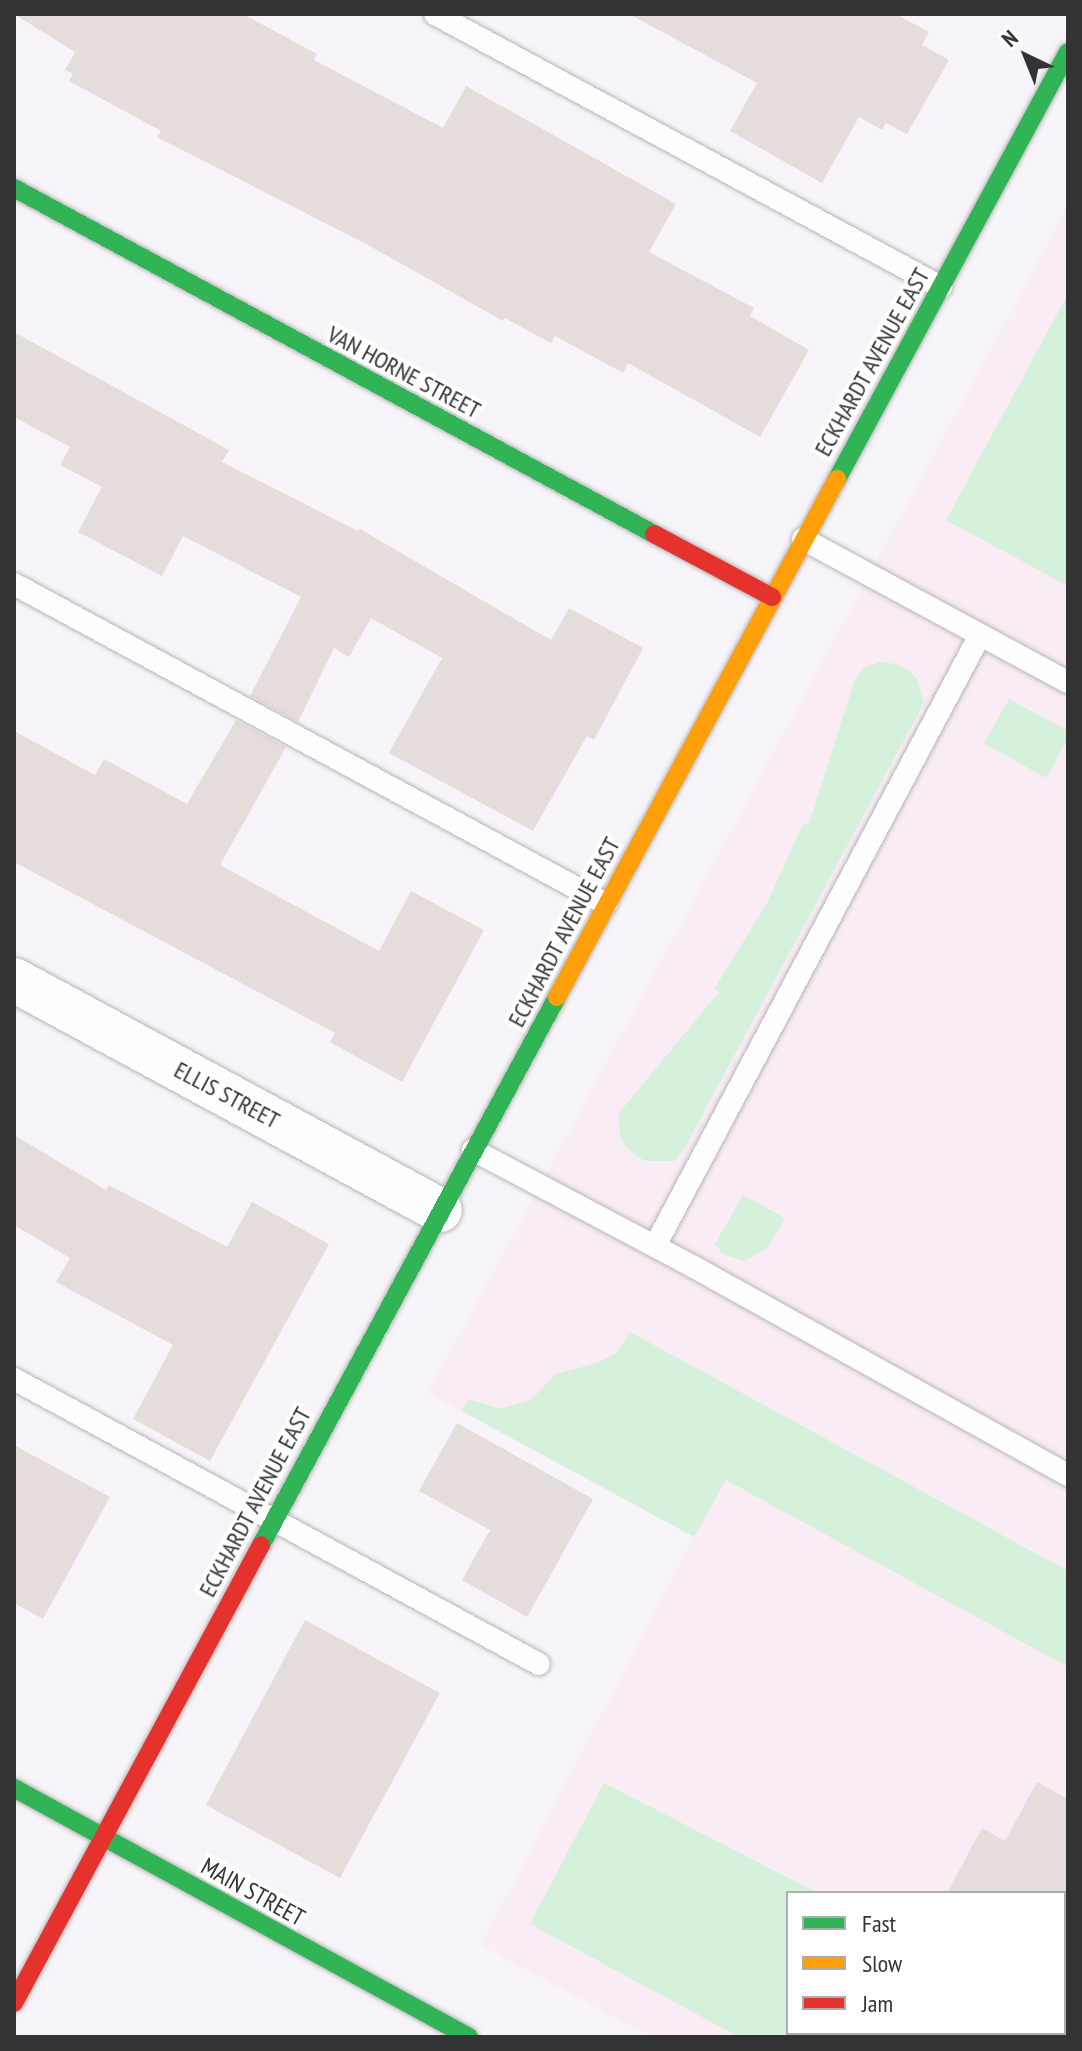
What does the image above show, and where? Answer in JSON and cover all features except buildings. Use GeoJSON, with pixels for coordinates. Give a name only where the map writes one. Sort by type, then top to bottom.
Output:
{"type":"FeatureCollection","features":[{"type":"Feature","properties":{"kind":"main road","name":"ECKHARDT AVENUE EAST"},"geometry":{"type":"LineString","coordinates":[[14,2003],[1068,52]]}},
{"type":"Feature","properties":{"kind":"main road","name":"VAN HORNE STREET"},"geometry":{"type":"LineString","coordinates":[[14,188],[772,597]]}},
{"type":"Feature","properties":{"kind":"main road","name":"MAIN STREET"},"geometry":{"type":"LineString","coordinates":[[14,1788],[469,2037]]}},
{"type":"Feature","properties":{"kind":"street","name":"ELLIS STREET"},"geometry":{"type":"LineString","coordinates":[[14,980],[440,1210]]}},
{"type":"Feature","properties":{"kind":"lane"},"geometry":{"type":"LineString","coordinates":[[435,14],[941,287]]}},
{"type":"Feature","properties":{"kind":"lane"},"geometry":{"type":"LineString","coordinates":[[803,539],[1068,682]]}},
{"type":"Feature","properties":{"kind":"lane"},"geometry":{"type":"LineString","coordinates":[[14,584],[606,904]]}},
{"type":"Feature","properties":{"kind":"lane"},"geometry":{"type":"LineString","coordinates":[[655,1246],[980,635]]}},
{"type":"Feature","properties":{"kind":"lane"},"geometry":{"type":"LineString","coordinates":[[473,1150],[655,1246],[1068,1475]]}},
{"type":"Feature","properties":{"kind":"lane"},"geometry":{"type":"LineString","coordinates":[[14,1379],[539,1664]]}},
{"type":"Feature","properties":{"kind":"shaded area"},"geometry":{"type":"Polygon","coordinates":[[[1068,206],[1068,2037],[651,2037],[481,1945],[694,1537],[428,1393],[1068,206]]]}},
{"type":"Feature","properties":{"kind":"green space"},"geometry":{"type":"Polygon","coordinates":[[[1068,294],[1068,586],[946,520],[1068,294]]]}},
{"type":"Feature","properties":{"kind":"green space"},"geometry":{"type":"Polygon","coordinates":[[[880,662],[896,664],[912,673],[917,679],[924,703],[685,1147],[675,1161],[645,1161],[626,1148],[620,1136],[619,1113],[719,992],[715,988],[767,903],[803,824],[809,824],[855,679],[865,667],[880,662]]]}},
{"type":"Feature","properties":{"kind":"green space"},"geometry":{"type":"Polygon","coordinates":[[[1009,699],[1068,731],[1068,738],[1046,778],[984,743],[1009,699]]]}},
{"type":"Feature","properties":{"kind":"green space"},"geometry":{"type":"Polygon","coordinates":[[[743,1195],[785,1218],[767,1249],[744,1261],[723,1254],[715,1244],[743,1195]]]}},
{"type":"Feature","properties":{"kind":"green space"},"geometry":{"type":"Polygon","coordinates":[[[630,1332],[1068,1571],[1068,1667],[726,1480],[694,1537],[462,1411],[468,1399],[500,1409],[531,1400],[556,1374],[597,1363],[616,1353],[630,1332]]]}},
{"type":"Feature","properties":{"kind":"green space"},"geometry":{"type":"Polygon","coordinates":[[[604,1783],[814,1891],[786,1891],[786,2035],[972,2037],[739,2037],[530,1924],[604,1783]]]}},
{"type":"Feature","properties":{"kind":"traffic: fast"},"geometry":{"type":"LineString","coordinates":[[837,479],[1068,52]]}},
{"type":"Feature","properties":{"kind":"traffic: fast"},"geometry":{"type":"LineString","coordinates":[[14,188],[654,534]]}},
{"type":"Feature","properties":{"kind":"traffic: fast"},"geometry":{"type":"LineString","coordinates":[[261,1545],[557,997]]}},
{"type":"Feature","properties":{"kind":"traffic: fast"},"geometry":{"type":"LineString","coordinates":[[14,1788],[469,2037]]}},
{"type":"Feature","properties":{"kind":"traffic: slow"},"geometry":{"type":"LineString","coordinates":[[557,997],[837,479]]}},
{"type":"Feature","properties":{"kind":"traffic: jam"},"geometry":{"type":"LineString","coordinates":[[654,534],[772,597]]}},
{"type":"Feature","properties":{"kind":"traffic: jam"},"geometry":{"type":"LineString","coordinates":[[14,2003],[261,1545]]}}]}
